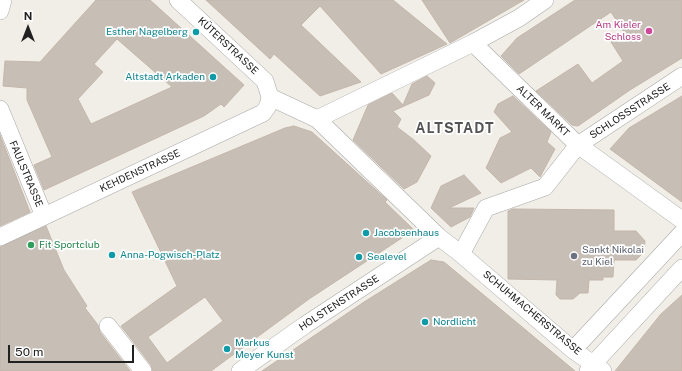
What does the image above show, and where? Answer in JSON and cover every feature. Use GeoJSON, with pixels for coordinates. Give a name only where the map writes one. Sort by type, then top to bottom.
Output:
{"type":"FeatureCollection","features":[{"type":"Feature","properties":{"kind":"street"},"geometry":{"type":"LineString","coordinates":[[0,11],[3,0]]}},
{"type":"Feature","properties":{"kind":"street","name":"KÜTERSTRASSE"},"geometry":{"type":"LineString","coordinates":[[178,0],[265,81],[270,97]]}},
{"type":"Feature","properties":{"kind":"street"},"geometry":{"type":"LineString","coordinates":[[317,119],[472,44],[519,18],[545,0]]}},
{"type":"Feature","properties":{"kind":"street","name":"ALTER MARKT"},"geometry":{"type":"LineString","coordinates":[[461,254],[486,208],[545,187],[578,145],[472,44]]}},
{"type":"Feature","properties":{"kind":"street","name":"SCHLOSSSTRASSE"},"geometry":{"type":"LineString","coordinates":[[578,145],[682,76]]}},
{"type":"Feature","properties":{"kind":"street"},"geometry":{"type":"LineString","coordinates":[[270,97],[317,119],[439,237],[461,254]]}},
{"type":"Feature","properties":{"kind":"street","name":"KEHDENSTRASSE"},"geometry":{"type":"LineString","coordinates":[[0,237],[263,113],[268,106],[270,97]]}},
{"type":"Feature","properties":{"kind":"street","name":"FAULSTRASSE"},"geometry":{"type":"LineString","coordinates":[[0,109],[44,216]]}},
{"type":"Feature","properties":{"kind":"street"},"geometry":{"type":"LineString","coordinates":[[578,145],[682,220]]}},
{"type":"Feature","properties":{"kind":"street"},"geometry":{"type":"LineString","coordinates":[[573,350],[682,233]]}},
{"type":"Feature","properties":{"kind":"street","name":"HOLSTENSTRASSE"},"geometry":{"type":"LineString","coordinates":[[240,371],[305,325],[439,237]]}},
{"type":"Feature","properties":{"kind":"street","name":"SCHUHMACHERSTRASSE"},"geometry":{"type":"LineString","coordinates":[[461,254],[595,368]]}},
{"type":"Feature","properties":{"kind":"street"},"geometry":{"type":"LineString","coordinates":[[595,368],[682,268]]}},
{"type":"Feature","properties":{"kind":"street"},"geometry":{"type":"LineString","coordinates":[[108,326],[143,371]]}},
{"type":"Feature","properties":{"kind":"building"},"geometry":{"type":"Polygon","coordinates":[[[96,0],[150,0],[244,85],[224,107],[221,104],[204,116],[44,190],[34,165],[52,157],[27,100],[27,88],[3,86],[5,61],[40,62],[96,0]],[[117,39],[94,64],[103,72],[78,99],[91,124],[172,87],[117,39]]]}},
{"type":"Feature","properties":{"kind":"building"},"geometry":{"type":"Polygon","coordinates":[[[206,0],[393,0],[447,44],[381,74],[320,6],[301,25],[361,82],[320,96],[274,54],[270,59],[206,0]]]}},
{"type":"Feature","properties":{"kind":"building"},"geometry":{"type":"Polygon","coordinates":[[[422,0],[524,0],[450,43],[422,0]]]}},
{"type":"Feature","properties":{"kind":"building"},"geometry":{"type":"Polygon","coordinates":[[[575,0],[682,0],[682,58],[630,90],[578,126],[572,125],[536,91],[578,64],[592,83],[623,61],[611,42],[625,34],[611,12],[519,74],[501,56],[517,38],[575,0]]]}},
{"type":"Feature","properties":{"kind":"building"},"geometry":{"type":"Polygon","coordinates":[[[427,76],[435,83],[429,95],[393,111],[401,119],[397,127],[431,156],[417,182],[404,189],[353,140],[368,105],[392,93],[403,105],[412,84],[427,76]]]}},
{"type":"Feature","properties":{"kind":"building"},"geometry":{"type":"Polygon","coordinates":[[[513,96],[551,132],[547,142],[555,149],[540,177],[531,168],[501,183],[486,168],[500,138],[512,132],[494,112],[498,104],[513,96]]]}},
{"type":"Feature","properties":{"kind":"building"},"geometry":{"type":"Polygon","coordinates":[[[682,96],[682,202],[610,149],[629,128],[682,96]]]}},
{"type":"Feature","properties":{"kind":"building"},"geometry":{"type":"Polygon","coordinates":[[[294,126],[312,132],[387,200],[385,202],[414,230],[309,299],[211,371],[153,371],[151,365],[121,326],[177,286],[132,192],[285,128],[294,126]],[[205,297],[148,337],[167,363],[223,321],[205,297]]]}},
{"type":"Feature","properties":{"kind":"building"},"geometry":{"type":"Polygon","coordinates":[[[0,135],[30,212],[0,226],[0,135]]]}},
{"type":"Feature","properties":{"kind":"building"},"geometry":{"type":"Polygon","coordinates":[[[464,175],[481,193],[449,208],[474,208],[470,217],[451,227],[431,208],[441,186],[464,175]]]}},
{"type":"Feature","properties":{"kind":"building","name":"Sankt Nikolai zu Kiel"},"geometry":{"type":"Polygon","coordinates":[[[513,209],[614,210],[614,231],[636,231],[645,241],[644,252],[636,260],[614,260],[613,277],[603,277],[603,280],[589,280],[588,293],[580,293],[573,299],[560,299],[556,295],[557,280],[508,279],[508,211],[513,209]]]}},
{"type":"Feature","properties":{"kind":"building"},"geometry":{"type":"Polygon","coordinates":[[[46,226],[64,270],[87,306],[85,308],[98,325],[100,332],[130,371],[0,371],[0,247],[46,226]]]}},
{"type":"Feature","properties":{"kind":"building","name":"Nordlicht"},"geometry":{"type":"Polygon","coordinates":[[[431,260],[444,262],[575,371],[262,371],[364,302],[431,260]]]}},
{"type":"Feature","properties":{"kind":"building"},"geometry":{"type":"Polygon","coordinates":[[[682,295],[682,371],[615,371],[661,314],[682,295]]]}},
{"type":"Feature","properties":{"kind":"place","name":"Am Kieler Schloss"},"geometry":{"type":"Point","coordinates":[649,31]}},
{"type":"Feature","properties":{"kind":"place","name":"Esther Nagelberg"},"geometry":{"type":"Point","coordinates":[196,32]}},
{"type":"Feature","properties":{"kind":"place","name":"Altstadt Arkaden"},"geometry":{"type":"Point","coordinates":[213,77]}},
{"type":"Feature","properties":{"kind":"place","name":"Jacobsenhaus"},"geometry":{"type":"Point","coordinates":[366,233]}},
{"type":"Feature","properties":{"kind":"place","name":"Fit Sportclub"},"geometry":{"type":"Point","coordinates":[31,245]}},
{"type":"Feature","properties":{"kind":"place","name":"Anna-Pogwisch-Platz"},"geometry":{"type":"Point","coordinates":[112,255]}},
{"type":"Feature","properties":{"kind":"place","name":"Sankt Nikolai zu Kiel"},"geometry":{"type":"Point","coordinates":[574,256]}},
{"type":"Feature","properties":{"kind":"place","name":"Sealevel"},"geometry":{"type":"Point","coordinates":[359,257]}},
{"type":"Feature","properties":{"kind":"place","name":"Nordlicht"},"geometry":{"type":"Point","coordinates":[425,322]}},
{"type":"Feature","properties":{"kind":"place","name":"Markus Meyer Kunst"},"geometry":{"type":"Point","coordinates":[227,349]}},
{"type":"Feature","properties":{"kind":"district","name":"ALTSTADT"},"geometry":{"type":"Point","coordinates":[455,129]}}]}
